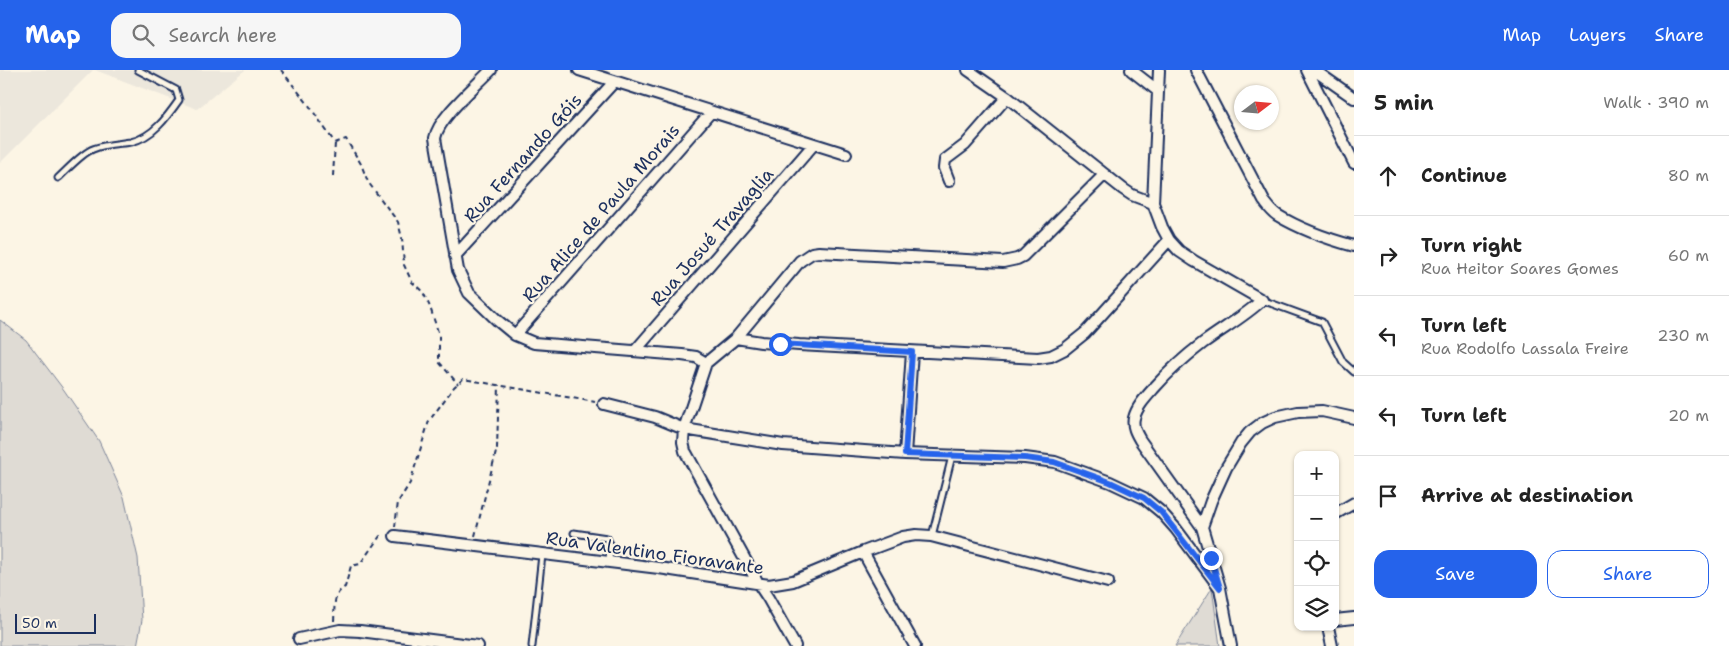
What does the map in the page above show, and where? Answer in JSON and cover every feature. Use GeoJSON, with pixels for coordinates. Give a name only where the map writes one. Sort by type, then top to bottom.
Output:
{"type":"FeatureCollection","features":[{"type":"Feature","properties":{"kind":"street"},"geometry":{"type":"LineString","coordinates":[[490,70],[443,120],[436,131],[435,145],[455,256],[458,270],[469,293],[485,310],[515,335],[534,342],[692,356],[706,363]]}},
{"type":"Feature","properties":{"kind":"street"},"geometry":{"type":"LineString","coordinates":[[579,70],[846,154]]}},
{"type":"Feature","properties":{"kind":"street"},"geometry":{"type":"LineString","coordinates":[[968,70],[1007,97],[1104,175],[1132,195],[1154,203]]}},
{"type":"Feature","properties":{"kind":"street"},"geometry":{"type":"LineString","coordinates":[[1131,70],[1158,91]]}},
{"type":"Feature","properties":{"kind":"street"},"geometry":{"type":"LineString","coordinates":[[1159,70],[1154,203],[1162,227],[1169,240],[1179,251],[1262,300],[1249,312],[1204,342],[1174,366],[1144,399],[1133,420],[1134,429],[1140,440],[1202,527],[1220,588],[1231,646]]}},
{"type":"Feature","properties":{"kind":"street"},"geometry":{"type":"LineString","coordinates":[[1196,70],[1270,210],[1311,231],[1354,246]]}},
{"type":"Feature","properties":{"kind":"street"},"geometry":{"type":"LineString","coordinates":[[1307,70],[1354,163]]}},
{"type":"Feature","properties":{"kind":"street"},"geometry":{"type":"LineString","coordinates":[[1314,70],[1354,98]]}},
{"type":"Feature","properties":{"kind":"street","name":"Rua Fernando Góis"},"geometry":{"type":"LineString","coordinates":[[455,256],[614,82]]}},
{"type":"Feature","properties":{"kind":"street"},"geometry":{"type":"LineString","coordinates":[[949,180],[944,168],[945,160],[965,145],[1007,97]]}},
{"type":"Feature","properties":{"kind":"street","name":"Rua Alice de Paula Morais"},"geometry":{"type":"LineString","coordinates":[[515,335],[711,112]]}},
{"type":"Feature","properties":{"kind":"street","name":"Rua Josué Travaglia"},"geometry":{"type":"LineString","coordinates":[[635,351],[814,144]]}},
{"type":"Feature","properties":{"kind":"street"},"geometry":{"type":"LineString","coordinates":[[795,646],[690,461],[683,442],[684,429],[706,363],[736,338],[800,261],[812,253],[831,252],[1002,262],[1017,260],[1104,175]]}},
{"type":"Feature","properties":{"kind":"street"},"geometry":{"type":"LineString","coordinates":[[736,338],[761,342],[912,352],[1038,358],[1058,353],[1085,333],[1169,240]]}},
{"type":"Feature","properties":{"kind":"street"},"geometry":{"type":"LineString","coordinates":[[905,454],[912,352]]}},
{"type":"Feature","properties":{"kind":"street"},"geometry":{"type":"LineString","coordinates":[[604,404],[655,417],[684,429],[783,445],[905,454],[1025,458],[1054,462],[1110,482],[1144,498],[1161,512],[1220,588]]}},
{"type":"Feature","properties":{"kind":"street"},"geometry":{"type":"LineString","coordinates":[[1202,527],[1226,468],[1241,443],[1250,432],[1262,423],[1275,417],[1298,412],[1322,412],[1354,418]]}},
{"type":"Feature","properties":{"kind":"street"},"geometry":{"type":"LineString","coordinates":[[1339,512],[1354,503]]}},
{"type":"Feature","properties":{"kind":"street","name":"Rua Valentino Fioravante"},"geometry":{"type":"LineString","coordinates":[[395,536],[668,569],[769,585],[793,581],[903,537],[931,536],[1108,582]]}},
{"type":"Feature","properties":{"kind":"street"},"geometry":{"type":"LineString","coordinates":[[863,552],[915,646]]}},
{"type":"Feature","properties":{"kind":"street"},"geometry":{"type":"LineString","coordinates":[[1339,620],[1354,618]]}},
{"type":"Feature","properties":{"kind":"street"},"geometry":{"type":"LineString","coordinates":[[299,639],[334,631],[360,631],[443,644],[478,646]]}},
{"type":"Feature","properties":{"kind":"street"},"geometry":{"type":"LineString","coordinates":[[1329,631],[1332,646]]}},
{"type":"Feature","properties":{"kind":"lane"},"geometry":{"type":"LineString","coordinates":[[58,178],[91,149],[140,139],[150,134],[166,118],[179,100],[176,90],[138,70]]}},
{"type":"Feature","properties":{"kind":"lane"},"geometry":{"type":"LineString","coordinates":[[1262,300],[1322,322],[1343,362],[1354,372]]}},
{"type":"Feature","properties":{"kind":"lane"},"geometry":{"type":"LineString","coordinates":[[931,536],[952,456]]}},
{"type":"Feature","properties":{"kind":"lane"},"geometry":{"type":"LineString","coordinates":[[574,533],[607,538],[610,542],[609,562]]}},
{"type":"Feature","properties":{"kind":"lane"},"geometry":{"type":"LineString","coordinates":[[532,646],[542,554]]}},
{"type":"Feature","properties":{"kind":"path"},"geometry":{"type":"LineString","coordinates":[[281,70],[335,142],[333,176]]}},
{"type":"Feature","properties":{"kind":"path"},"geometry":{"type":"LineString","coordinates":[[335,142],[346,139],[362,164],[368,182],[398,222],[402,238],[404,265],[412,282],[423,292],[439,335],[439,362],[458,384]]}},
{"type":"Feature","properties":{"kind":"path"},"geometry":{"type":"LineString","coordinates":[[334,631],[335,598],[339,590],[345,587],[351,566],[360,564],[380,536],[395,536],[398,502],[410,483],[429,421],[463,379],[604,404]]}},
{"type":"Feature","properties":{"kind":"path"},"geometry":{"type":"LineString","coordinates":[[472,546],[497,448],[499,385]]}},
{"type":"Feature","properties":{"kind":"shaded area"},"geometry":{"type":"Polygon","coordinates":[[[0,70],[93,70],[0,163],[0,70]]]}},
{"type":"Feature","properties":{"kind":"shaded area"},"geometry":{"type":"Polygon","coordinates":[[[95,70],[245,70],[197,109],[95,70]]]}},
{"type":"Feature","properties":{"kind":"shaded area"},"geometry":{"type":"Polygon","coordinates":[[[0,320],[26,340],[64,390],[99,441],[124,497],[138,558],[142,620],[137,646],[0,646],[0,320]]]}},
{"type":"Feature","properties":{"kind":"shaded area"},"geometry":{"type":"Polygon","coordinates":[[[1212,588],[1220,646],[1175,646],[1212,588]]]}},
{"type":"Feature","properties":{"kind":"route"},"geometry":{"type":"LineString","coordinates":[[780,344],[912,352],[905,454],[1025,458],[1054,462],[1074,468],[1144,498],[1161,512],[1176,529],[1220,588],[1211,558]]}}]}
